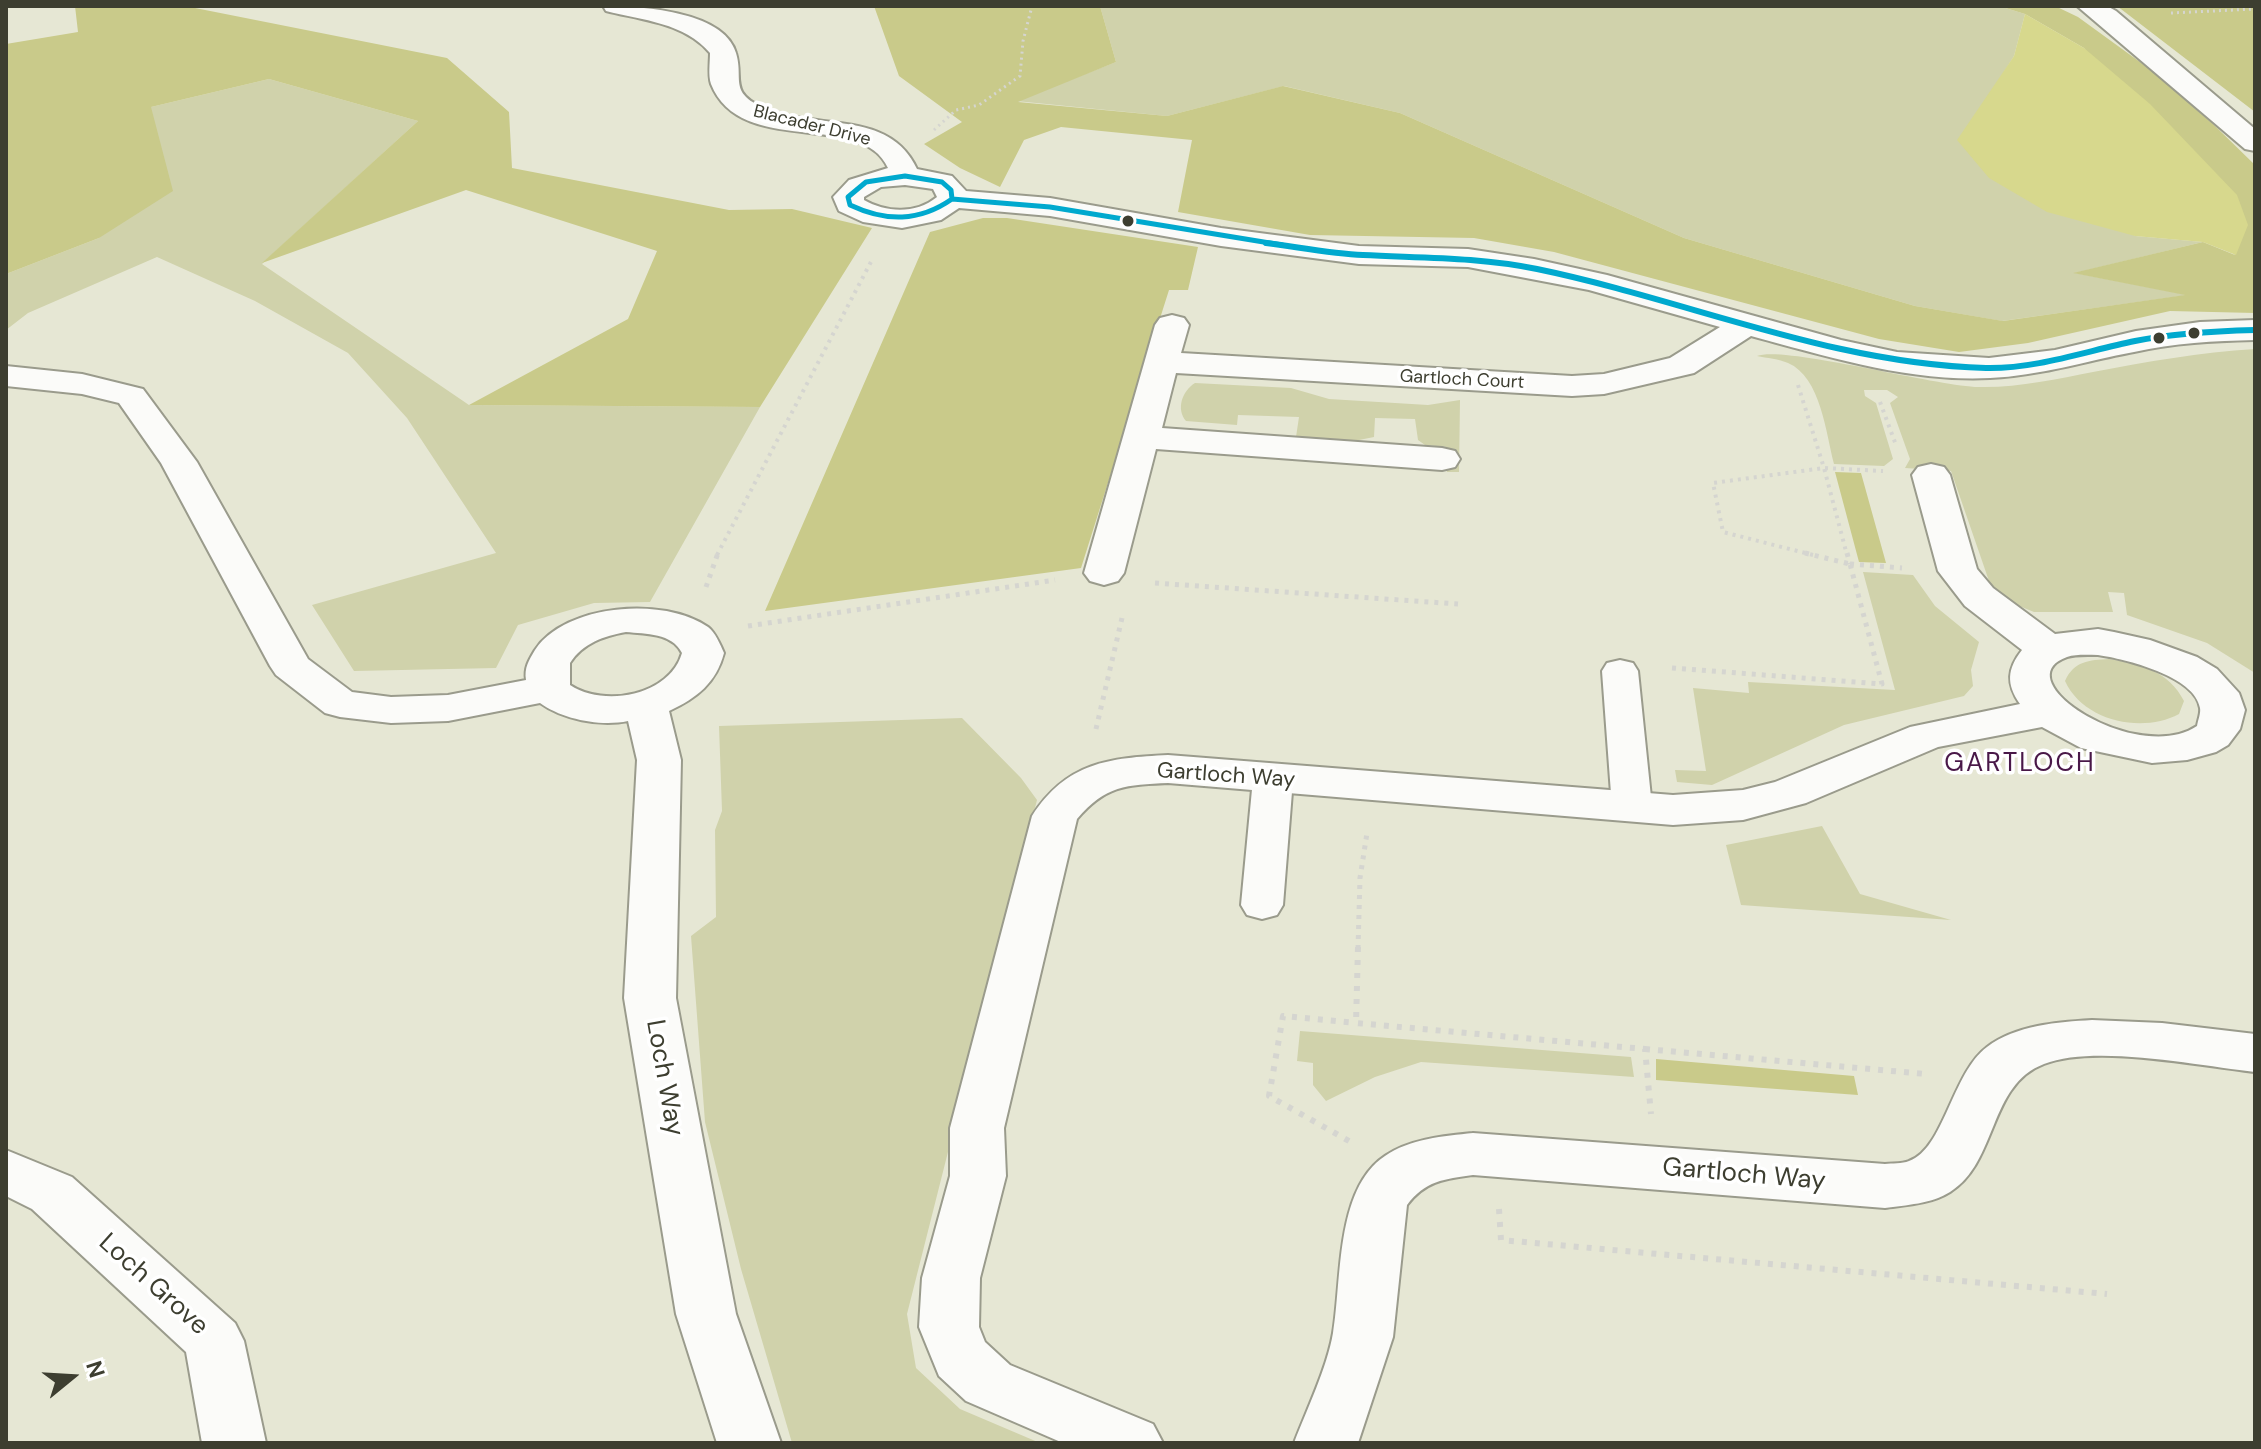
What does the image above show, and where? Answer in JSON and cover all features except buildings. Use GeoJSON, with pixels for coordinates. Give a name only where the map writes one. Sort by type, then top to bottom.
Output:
{"type":"FeatureCollection","features":[{"type":"Feature","properties":{"kind":"street","name":"Blacader Drive"},"geometry":{"type":"LineString","coordinates":[[615,6],[690,26],[715,41],[723,52],[723,87],[734,102],[755,115],[790,124],[846,132],[883,144],[897,156],[905,176]]}},
{"type":"Feature","properties":{"kind":"street"},"geometry":{"type":"LineString","coordinates":[[2098,11],[2255,143]]}},
{"type":"Feature","properties":{"kind":"street"},"geometry":{"type":"LineString","coordinates":[[952,199],[951,190],[942,182],[905,176],[867,182],[854,188],[848,197],[850,205],[860,212],[894,218],[933,213],[952,199],[1050,207],[1221,237],[1359,255],[1468,258],[1534,268],[1897,362],[1989,368],[2055,360],[2136,341],[2200,332],[2255,330]]}},
{"type":"Feature","properties":{"kind":"street","name":"Gartloch Court"},"geometry":{"type":"LineString","coordinates":[[1163,362],[1572,386],[1604,384],[1682,366],[1747,324]]}},
{"type":"Feature","properties":{"kind":"street"},"geometry":{"type":"LineString","coordinates":[[1117,578],[1140,437],[1172,325]]}},
{"type":"Feature","properties":{"kind":"street"},"geometry":{"type":"LineString","coordinates":[[6,376],[82,384],[131,396],[179,462],[291,666],[340,704],[391,710],[448,708],[549,688]]}},
{"type":"Feature","properties":{"kind":"street"},"geometry":{"type":"LineString","coordinates":[[1140,437],[1395,440],[1442,459]]}},
{"type":"Feature","properties":{"kind":"street"},"geometry":{"type":"LineString","coordinates":[[1913,474],[1958,571],[1979,597],[2049,650]]}},
{"type":"Feature","properties":{"kind":"street"},"geometry":{"type":"LineString","coordinates":[[626,620],[652,620],[673,624],[691,633],[701,644],[704,657],[700,672],[679,691],[646,705],[598,710],[569,702],[549,688],[544,674],[549,659],[561,645],[579,633],[626,620]]}},
{"type":"Feature","properties":{"kind":"street"},"geometry":{"type":"LineString","coordinates":[[2098,642],[2127,645],[2183,666],[2204,681],[2239,720],[2200,743],[2173,749],[2141,748],[2106,741],[2074,729],[2049,712],[2033,694],[2028,676],[2034,661],[2049,650],[2071,643],[2098,642]]}},
{"type":"Feature","properties":{"kind":"street","name":"Loch Way"},"geometry":{"type":"LineString","coordinates":[[646,705],[659,760],[650,998],[706,1314],[749,1443]]}},
{"type":"Feature","properties":{"kind":"street","name":"Gartloch Way"},"geometry":{"type":"LineString","coordinates":[[1096,777],[1168,769],[1673,810],[1743,805],[1790,793],[1926,736],[2049,712]]}},
{"type":"Feature","properties":{"kind":"street"},"geometry":{"type":"LineString","coordinates":[[1096,777],[1076,790],[1055,816],[977,1128],[978,1176],[951,1278],[949,1327],[961,1358],[988,1383],[1131,1443]]}},
{"type":"Feature","properties":{"kind":"street","name":"Gartloch Way"},"geometry":{"type":"LineString","coordinates":[[1399,1173],[1439,1158],[1473,1154],[1871,1185],[1927,1179],[1953,1157],[1978,1092],[2007,1059],[2046,1043],[2095,1037],[2255,1053]]}},
{"type":"Feature","properties":{"kind":"street","name":"Loch Grove"},"geometry":{"type":"LineString","coordinates":[[6,1172],[52,1193],[214,1341],[234,1443]]}},
{"type":"Feature","properties":{"kind":"street"},"geometry":{"type":"LineString","coordinates":[[1326,1443],[1363,1337],[1378,1205],[1386,1187],[1399,1173]]}},
{"type":"Feature","properties":{"kind":"lane"},"geometry":{"type":"LineString","coordinates":[[1620,671],[1632,807]]}},
{"type":"Feature","properties":{"kind":"lane"},"geometry":{"type":"LineString","coordinates":[[1262,905],[1273,779]]}},
{"type":"Feature","properties":{"kind":"path"},"geometry":{"type":"LineString","coordinates":[[883,144],[938,129],[956,110],[979,105],[1020,76],[1023,41],[1032,6]]}},
{"type":"Feature","properties":{"kind":"path"},"geometry":{"type":"LineString","coordinates":[[2098,11],[2255,9]]}},
{"type":"Feature","properties":{"kind":"path"},"geometry":{"type":"LineString","coordinates":[[894,218],[720,547],[691,633],[1117,578],[1458,604]]}},
{"type":"Feature","properties":{"kind":"path"},"geometry":{"type":"LineString","coordinates":[[1620,671],[1642,666],[1882,684],[1852,565],[1796,377],[1788,370],[1718,344]]}},
{"type":"Feature","properties":{"kind":"path"},"geometry":{"type":"LineString","coordinates":[[1880,401],[1901,459],[1913,474]]}},
{"type":"Feature","properties":{"kind":"path"},"geometry":{"type":"LineString","coordinates":[[1852,565],[1723,532],[1713,483],[1824,468],[1913,474]]}},
{"type":"Feature","properties":{"kind":"path"},"geometry":{"type":"LineString","coordinates":[[1096,777],[1093,741],[1117,578]]}},
{"type":"Feature","properties":{"kind":"path"},"geometry":{"type":"LineString","coordinates":[[1356,1023],[1360,878],[1374,787]]}},
{"type":"Feature","properties":{"kind":"path"},"geometry":{"type":"LineString","coordinates":[[1399,1173],[1317,1121],[1269,1096],[1283,1016],[1990,1079]]}},
{"type":"Feature","properties":{"kind":"path"},"geometry":{"type":"LineString","coordinates":[[1645,1049],[1656,1167]]}},
{"type":"Feature","properties":{"kind":"path"},"geometry":{"type":"LineString","coordinates":[[1497,1156],[1501,1240],[2107,1294]]}},
{"type":"Feature","properties":{"kind":"shaded area"},"geometry":{"type":"Polygon","coordinates":[[[75,6],[185,6],[447,58],[509,112],[512,168],[729,210],[792,209],[872,228],[760,407],[469,405],[628,319],[657,251],[466,190],[262,263],[418,121],[269,79],[151,107],[173,191],[99,238],[6,274],[6,44],[78,32],[75,6]]]}},
{"type":"Feature","properties":{"kind":"shaded area"},"geometry":{"type":"Polygon","coordinates":[[[874,6],[1100,6],[1116,62],[1018,102],[1167,116],[1283,86],[1400,113],[1684,238],[1915,306],[2003,321],[2185,295],[2073,273],[2203,242],[2235,255],[2084,48],[2025,14],[1999,6],[2055,6],[2078,17],[2151,70],[2255,165],[2255,313],[2170,311],[2028,343],[1959,352],[1879,339],[1554,252],[1474,238],[1310,235],[1178,212],[1192,140],[1061,127],[1024,140],[1000,187],[960,168],[924,144],[962,122],[899,76],[874,6]]]}},
{"type":"Feature","properties":{"kind":"shaded area"},"geometry":{"type":"Polygon","coordinates":[[[1100,6],[1999,6],[2025,14],[2014,56],[1994,88],[2135,236],[2203,242],[2075,273],[2188,295],[2002,321],[1915,306],[1684,238],[1400,113],[1284,86],[1167,116],[1016,101],[1116,62],[1100,6]]]}},
{"type":"Feature","properties":{"kind":"shaded area"},"geometry":{"type":"Polygon","coordinates":[[[2117,6],[2255,6],[2255,112],[2117,6]]]}},
{"type":"Feature","properties":{"kind":"shaded area"},"geometry":{"type":"Polygon","coordinates":[[[2025,14],[2084,48],[2150,104],[2237,195],[2248,225],[2236,255],[2203,242],[2135,236],[2047,212],[1989,178],[1957,140],[2014,56],[2025,14]]]}},
{"type":"Feature","properties":{"kind":"shaded area"},"geometry":{"type":"Polygon","coordinates":[[[269,79],[418,121],[262,264],[469,405],[760,407],[650,602],[594,603],[518,625],[496,668],[354,671],[312,605],[496,553],[407,418],[348,353],[255,301],[157,257],[28,313],[6,330],[6,274],[99,238],[151,107],[269,79]]]}},
{"type":"Feature","properties":{"kind":"shaded area"},"geometry":{"type":"Polygon","coordinates":[[[983,218],[1007,218],[1198,247],[1188,290],[1169,290],[1081,568],[765,611],[930,232],[983,218]]]}},
{"type":"Feature","properties":{"kind":"shaded area"},"geometry":{"type":"Polygon","coordinates":[[[2255,349],[2255,673],[2207,643],[2127,615],[2124,593],[2108,592],[2113,612],[2034,612],[2002,599],[1989,581],[1951,471],[1905,468],[1910,459],[1890,403],[1898,397],[1887,390],[1864,390],[1865,396],[1876,403],[1893,459],[1884,466],[1834,464],[1825,423],[1808,380],[1788,363],[1757,356],[1796,356],[1958,385],[1993,387],[2214,352],[2255,349]]]}},
{"type":"Feature","properties":{"kind":"shaded area"},"geometry":{"type":"Polygon","coordinates":[[[1195,383],[1291,388],[1329,399],[1428,405],[1460,400],[1459,472],[1447,472],[1447,447],[1425,445],[1418,440],[1415,419],[1375,418],[1374,437],[1349,442],[1296,437],[1299,417],[1238,415],[1237,425],[1186,421],[1181,411],[1182,400],[1195,383]]]}},
{"type":"Feature","properties":{"kind":"shaded area"},"geometry":{"type":"Polygon","coordinates":[[[1835,472],[1861,473],[1886,563],[1859,562],[1835,472]]]}},
{"type":"Feature","properties":{"kind":"shaded area"},"geometry":{"type":"Polygon","coordinates":[[[1863,572],[1913,575],[1935,606],[1979,642],[1971,670],[1973,686],[1964,696],[1844,725],[1712,785],[1677,782],[1675,770],[1706,771],[1693,688],[1749,693],[1748,682],[1895,690],[1863,572]]]}},
{"type":"Feature","properties":{"kind":"shaded area"},"geometry":{"type":"Polygon","coordinates":[[[2109,659],[2132,663],[2170,682],[2184,701],[2179,714],[2148,723],[2131,723],[2115,720],[2085,706],[2065,681],[2073,669],[2083,663],[2109,659]]]}},
{"type":"Feature","properties":{"kind":"shaded area"},"geometry":{"type":"Polygon","coordinates":[[[962,718],[1021,778],[1037,800],[907,1314],[916,1368],[960,1409],[1040,1443],[792,1443],[741,1269],[705,1122],[691,936],[716,917],[715,830],[722,811],[719,726],[962,718]]]}},
{"type":"Feature","properties":{"kind":"shaded area"},"geometry":{"type":"Polygon","coordinates":[[[1822,826],[1860,894],[1951,920],[1741,905],[1726,845],[1822,826]]]}},
{"type":"Feature","properties":{"kind":"shaded area"},"geometry":{"type":"Polygon","coordinates":[[[1300,1031],[1631,1057],[1634,1077],[1421,1062],[1375,1077],[1326,1101],[1313,1085],[1313,1063],[1297,1061],[1300,1031]]]}},
{"type":"Feature","properties":{"kind":"shaded area"},"geometry":{"type":"Polygon","coordinates":[[[1656,1059],[1854,1076],[1858,1095],[1656,1080],[1656,1059]]]}},
{"type":"Feature","properties":{"kind":"transit line"},"geometry":{"type":"LineString","coordinates":[[905,176],[942,182],[951,190],[952,199],[928,213],[902,218],[876,215],[850,205],[848,197],[866,182],[905,176]]}},
{"type":"Feature","properties":{"kind":"transit line"},"geometry":{"type":"LineString","coordinates":[[952,199],[1050,207],[1221,237],[1359,255],[1468,258],[1534,268],[1596,282],[1836,349],[1897,362],[1989,368],[2055,360],[2136,341],[2200,332],[2255,330]]}},
{"type":"Feature","properties":{"kind":"district","name":"GARTLOCH"},"geometry":{"type":"Point","coordinates":[2020,764]}}]}
